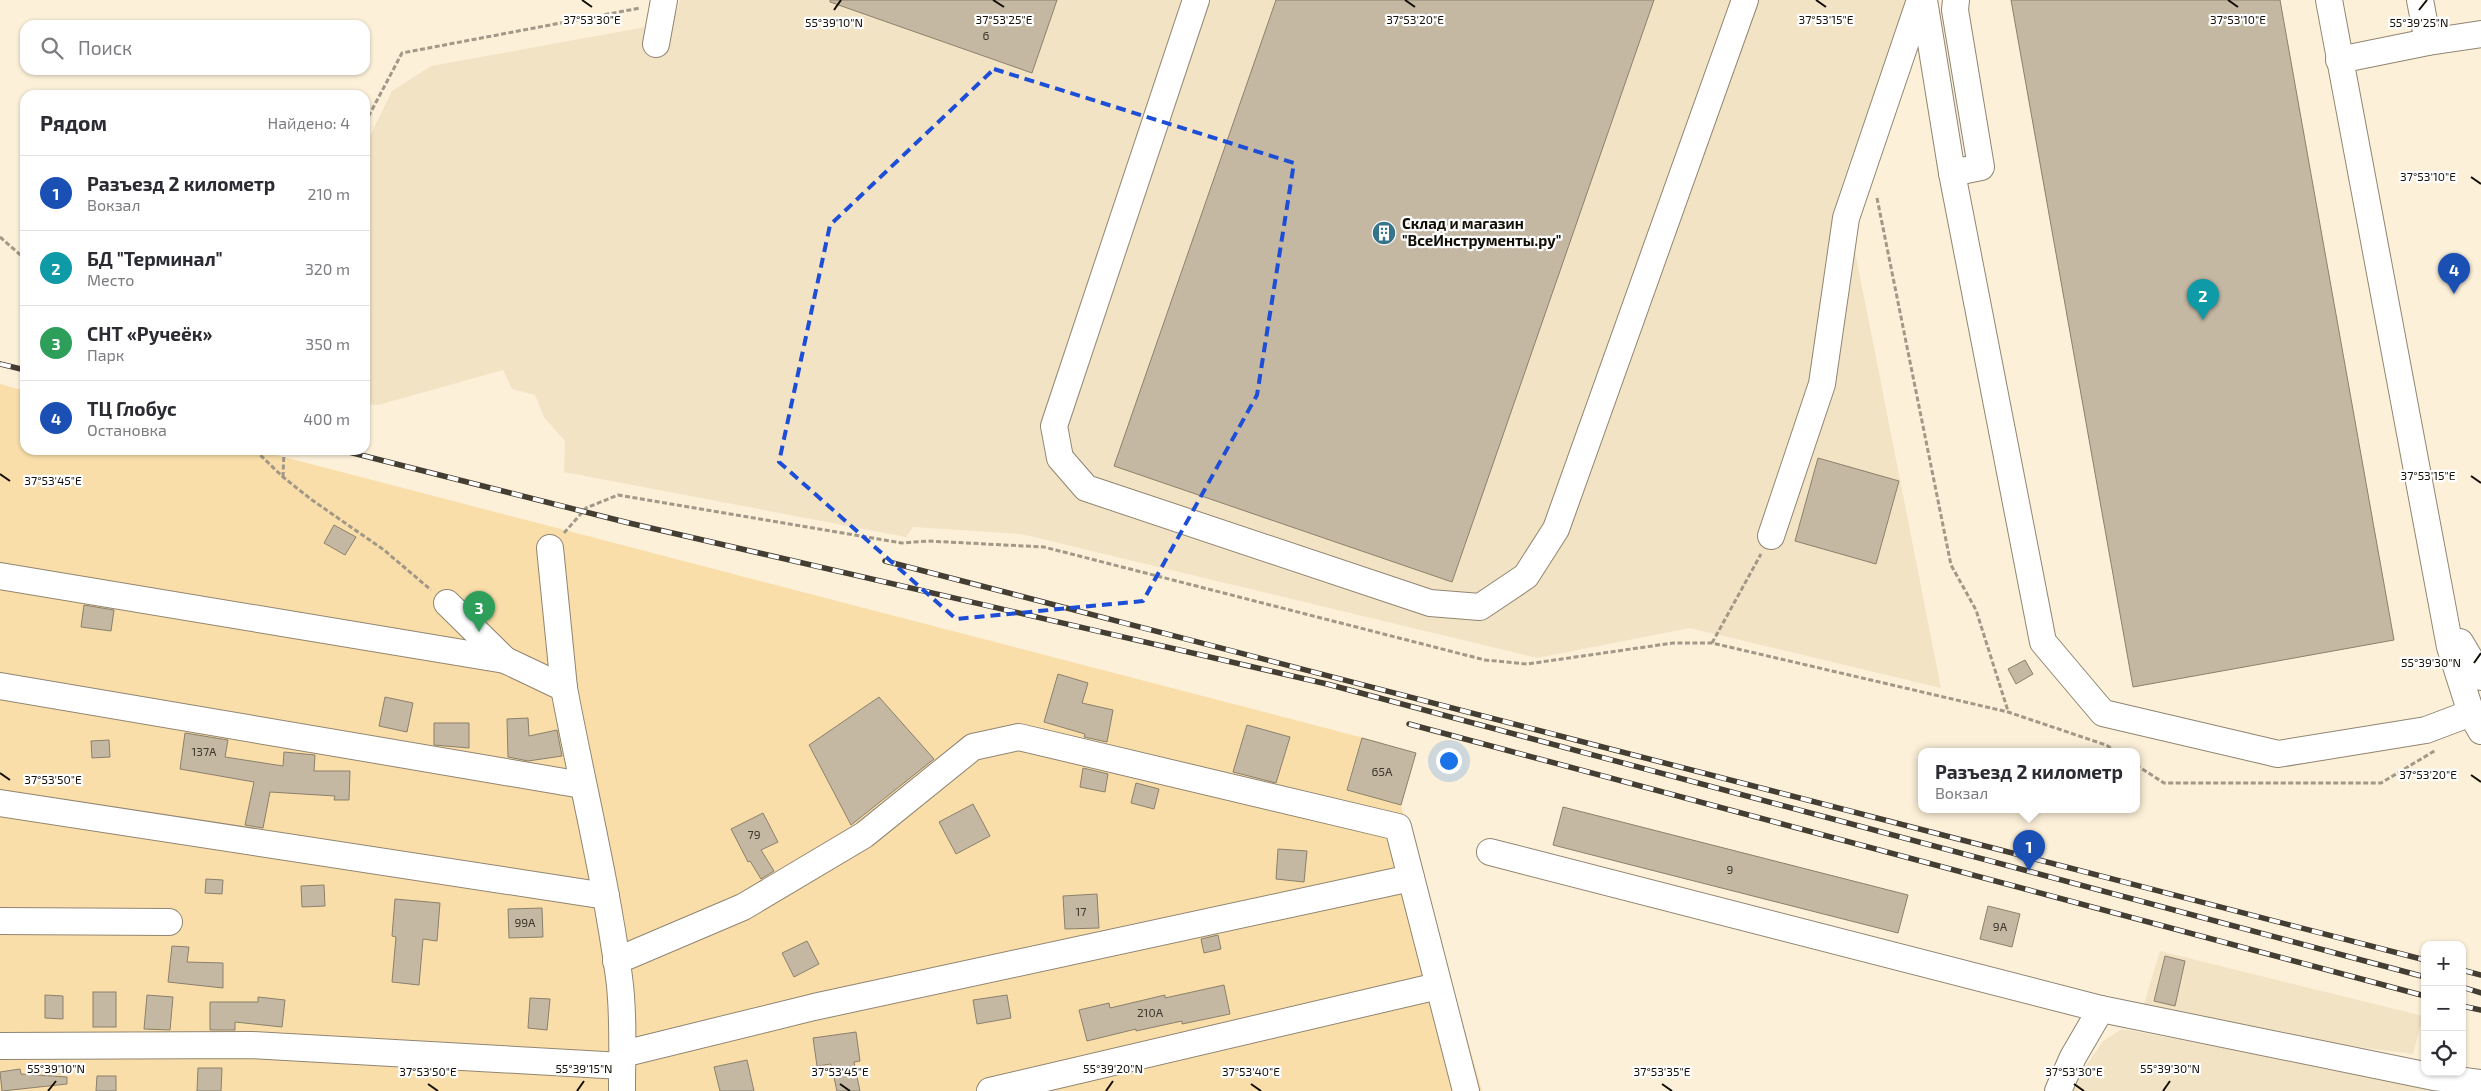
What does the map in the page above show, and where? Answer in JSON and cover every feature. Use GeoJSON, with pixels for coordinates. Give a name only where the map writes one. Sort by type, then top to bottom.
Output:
{"type":"FeatureCollection","features":[{"type":"Feature","properties":{"kind":"street"},"geometry":{"type":"LineString","coordinates":[[1196,0],[1054,426],[1060,458],[1086,488],[1430,603],[1480,607],[1526,576],[1556,529],[1745,0]]}},
{"type":"Feature","properties":{"kind":"street"},"geometry":{"type":"LineString","coordinates":[[1922,0],[1952,173],[2043,642],[2103,713],[2278,754],[2476,722],[2450,647],[2338,60],[2329,0]]}},
{"type":"Feature","properties":{"kind":"street"},"geometry":{"type":"LineString","coordinates":[[1771,536],[1822,384],[1846,218],[1922,0]]}},
{"type":"Feature","properties":{"kind":"street"},"geometry":{"type":"LineString","coordinates":[[1952,173],[1981,167],[1955,10],[1956,0]]}},
{"type":"Feature","properties":{"kind":"street"},"geometry":{"type":"LineString","coordinates":[[2420,0],[2428,42]]}},
{"type":"Feature","properties":{"kind":"street"},"geometry":{"type":"LineString","coordinates":[[656,44],[663,2]]}},
{"type":"Feature","properties":{"kind":"street"},"geometry":{"type":"LineString","coordinates":[[2338,60],[2428,42],[2481,34]]}},
{"type":"Feature","properties":{"kind":"street"},"geometry":{"type":"LineString","coordinates":[[550,548],[564,688],[582,785],[606,896],[616,961],[622,1071]]}},
{"type":"Feature","properties":{"kind":"street"},"geometry":{"type":"LineString","coordinates":[[0,576],[506,660],[564,688]]}},
{"type":"Feature","properties":{"kind":"street"},"geometry":{"type":"LineString","coordinates":[[2440,589],[2462,648],[2481,678]]}},
{"type":"Feature","properties":{"kind":"street"},"geometry":{"type":"LineString","coordinates":[[447,603],[506,660]]}},
{"type":"Feature","properties":{"kind":"street"},"geometry":{"type":"LineString","coordinates":[[0,686],[582,785]]}},
{"type":"Feature","properties":{"kind":"street"},"geometry":{"type":"LineString","coordinates":[[616,961],[743,907],[864,835],[973,748],[1019,737],[1398,827],[1466,1091]]}},
{"type":"Feature","properties":{"kind":"street"},"geometry":{"type":"LineString","coordinates":[[0,803],[606,896]]}},
{"type":"Feature","properties":{"kind":"street"},"geometry":{"type":"LineString","coordinates":[[1490,852],[2101,1009],[2434,1077],[2481,1083]]}},
{"type":"Feature","properties":{"kind":"street"},"geometry":{"type":"LineString","coordinates":[[0,1046],[252,1045],[622,1071],[814,1007],[1411,878]]}},
{"type":"Feature","properties":{"kind":"street"},"geometry":{"type":"LineString","coordinates":[[0,921],[169,922]]}},
{"type":"Feature","properties":{"kind":"street"},"geometry":{"type":"LineString","coordinates":[[990,1091],[1438,986]]}},
{"type":"Feature","properties":{"kind":"street"},"geometry":{"type":"LineString","coordinates":[[2058,1091],[2073,1057],[2101,1009]]}},
{"type":"Feature","properties":{"kind":"path"},"geometry":{"type":"LineString","coordinates":[[370,114],[402,53],[663,2]]}},
{"type":"Feature","properties":{"kind":"path"},"geometry":{"type":"LineString","coordinates":[[1876,193],[1951,565],[1976,610],[2008,712]]}},
{"type":"Feature","properties":{"kind":"path"},"geometry":{"type":"LineString","coordinates":[[0,237],[20,255]]}},
{"type":"Feature","properties":{"kind":"path"},"geometry":{"type":"LineString","coordinates":[[260,455],[283,477],[312,500],[384,550],[447,603]]}},
{"type":"Feature","properties":{"kind":"path"},"geometry":{"type":"LineString","coordinates":[[283,477],[284,455]]}},
{"type":"Feature","properties":{"kind":"path"},"geometry":{"type":"LineString","coordinates":[[550,548],[586,508],[618,495],[902,542],[928,541],[1044,547],[1485,660],[1527,664],[1673,644],[1712,643],[2008,712],[2111,748]]}},
{"type":"Feature","properties":{"kind":"path"},"geometry":{"type":"LineString","coordinates":[[1712,643],[1771,536]]}},
{"type":"Feature","properties":{"kind":"highlighted area"},"geometry":{"type":"Polygon","coordinates":[[[994,69],[1294,163],[1257,395],[1143,601],[956,619],[779,462],[830,225],[994,69]]]}},
{"type":"Feature","properties":{"kind":"shaded area"},"geometry":{"type":"Polygon","coordinates":[[[680,0],[1906,0],[1842,185],[1941,688],[1690,628],[1537,658],[1021,534],[913,527],[906,537],[564,472],[565,441],[544,417],[535,395],[512,389],[503,370],[378,405],[370,404],[370,136],[392,91],[431,66],[646,27],[665,42],[680,0]]]}},
{"type":"Feature","properties":{"kind":"shaded area"},"geometry":{"type":"Polygon","coordinates":[[[0,384],[20,390],[20,455],[276,455],[1383,743],[1482,1091],[0,1091],[0,384]]]}},
{"type":"Feature","properties":{"kind":"shaded area"},"geometry":{"type":"Polygon","coordinates":[[[2160,951],[2421,1016],[2421,1024],[2413,1054],[2310,1041],[2231,1026],[2144,1004],[2160,951]]]}},
{"type":"Feature","properties":{"kind":"shaded area"},"geometry":{"type":"Polygon","coordinates":[[[2122,1029],[2453,1091],[2073,1091],[2079,1076],[2103,1041],[2122,1029]]]}},
{"type":"Feature","properties":{"kind":"building"},"geometry":{"type":"Polygon","coordinates":[[[830,0],[1057,0],[1032,73],[830,2],[830,0]]]}},
{"type":"Feature","properties":{"kind":"building","name":"Склад и магазин \"ВсеИнструменты.ру\""},"geometry":{"type":"Polygon","coordinates":[[[1276,0],[1654,0],[1452,582],[1114,466],[1276,0]]]}},
{"type":"Feature","properties":{"kind":"building"},"geometry":{"type":"Polygon","coordinates":[[[2011,0],[2280,0],[2394,640],[2133,687],[2011,0]]]}},
{"type":"Feature","properties":{"kind":"building"},"geometry":{"type":"Polygon","coordinates":[[[1818,458],[1899,481],[1876,564],[1795,541],[1818,458]]]}},
{"type":"Feature","properties":{"kind":"building"},"geometry":{"type":"Polygon","coordinates":[[[334,525],[356,537],[345,555],[324,543],[334,525]]]}},
{"type":"Feature","properties":{"kind":"building"},"geometry":{"type":"Polygon","coordinates":[[[84,605],[114,610],[111,631],[81,627],[84,605]]]}},
{"type":"Feature","properties":{"kind":"building"},"geometry":{"type":"Polygon","coordinates":[[[2025,660],[2033,674],[2016,684],[2008,669],[2025,660]]]}},
{"type":"Feature","properties":{"kind":"building"},"geometry":{"type":"Polygon","coordinates":[[[1058,674],[1088,683],[1082,703],[1113,710],[1107,742],[1084,737],[1085,734],[1044,722],[1058,674]]]}},
{"type":"Feature","properties":{"kind":"building"},"geometry":{"type":"Polygon","coordinates":[[[385,697],[413,703],[407,732],[379,726],[385,697]]]}},
{"type":"Feature","properties":{"kind":"building"},"geometry":{"type":"Polygon","coordinates":[[[879,697],[934,759],[851,825],[809,745],[879,697]]]}},
{"type":"Feature","properties":{"kind":"building"},"geometry":{"type":"Polygon","coordinates":[[[528,718],[529,736],[557,730],[562,756],[528,761],[508,757],[507,719],[528,718]]]}},
{"type":"Feature","properties":{"kind":"building"},"geometry":{"type":"Polygon","coordinates":[[[434,723],[469,723],[469,748],[434,745],[434,723]]]}},
{"type":"Feature","properties":{"kind":"building"},"geometry":{"type":"Polygon","coordinates":[[[1247,725],[1290,737],[1276,783],[1233,772],[1247,725]]]}},
{"type":"Feature","properties":{"kind":"building"},"geometry":{"type":"Polygon","coordinates":[[[185,733],[228,740],[225,757],[283,766],[284,752],[315,755],[314,771],[350,771],[349,800],[334,800],[335,796],[270,792],[263,828],[245,825],[254,782],[180,769],[185,733]]]}},
{"type":"Feature","properties":{"kind":"building"},"geometry":{"type":"Polygon","coordinates":[[[1362,738],[1416,753],[1401,805],[1347,790],[1362,738]]]}},
{"type":"Feature","properties":{"kind":"building"},"geometry":{"type":"Polygon","coordinates":[[[109,740],[110,757],[92,758],[91,741],[109,740]]]}},
{"type":"Feature","properties":{"kind":"building"},"geometry":{"type":"Polygon","coordinates":[[[1083,768],[1108,774],[1105,792],[1080,787],[1083,768]]]}},
{"type":"Feature","properties":{"kind":"building"},"geometry":{"type":"Polygon","coordinates":[[[1136,783],[1159,789],[1154,809],[1131,803],[1136,783]]]}},
{"type":"Feature","properties":{"kind":"building"},"geometry":{"type":"Polygon","coordinates":[[[973,804],[990,836],[956,854],[939,822],[973,804]]]}},
{"type":"Feature","properties":{"kind":"building"},"geometry":{"type":"Polygon","coordinates":[[[1563,807],[1908,895],[1898,933],[1553,845],[1563,807]]]}},
{"type":"Feature","properties":{"kind":"building"},"geometry":{"type":"Polygon","coordinates":[[[763,813],[778,842],[761,850],[774,871],[761,879],[750,861],[748,862],[731,829],[763,813]]]}},
{"type":"Feature","properties":{"kind":"building"},"geometry":{"type":"Polygon","coordinates":[[[1278,849],[1307,851],[1304,882],[1276,879],[1278,849]]]}},
{"type":"Feature","properties":{"kind":"building"},"geometry":{"type":"Polygon","coordinates":[[[206,879],[223,880],[222,894],[205,893],[206,879]]]}},
{"type":"Feature","properties":{"kind":"building"},"geometry":{"type":"Polygon","coordinates":[[[324,885],[325,906],[302,907],[301,886],[324,885]]]}},
{"type":"Feature","properties":{"kind":"building"},"geometry":{"type":"Polygon","coordinates":[[[1097,894],[1099,928],[1065,929],[1063,896],[1097,894]]]}},
{"type":"Feature","properties":{"kind":"building"},"geometry":{"type":"Polygon","coordinates":[[[395,899],[440,903],[437,941],[423,939],[419,985],[392,982],[396,937],[392,936],[395,899]]]}},
{"type":"Feature","properties":{"kind":"building"},"geometry":{"type":"Polygon","coordinates":[[[1988,906],[2020,914],[2012,947],[1980,939],[1988,906]]]}},
{"type":"Feature","properties":{"kind":"building"},"geometry":{"type":"Polygon","coordinates":[[[542,908],[543,937],[509,938],[508,909],[542,908]]]}},
{"type":"Feature","properties":{"kind":"building"},"geometry":{"type":"Polygon","coordinates":[[[1218,935],[1221,949],[1204,953],[1201,939],[1218,935]]]}},
{"type":"Feature","properties":{"kind":"building"},"geometry":{"type":"Polygon","coordinates":[[[807,941],[819,964],[794,977],[782,953],[807,941]]]}},
{"type":"Feature","properties":{"kind":"building"},"geometry":{"type":"Polygon","coordinates":[[[172,946],[189,947],[187,962],[223,963],[223,988],[168,982],[172,946]]]}},
{"type":"Feature","properties":{"kind":"building"},"geometry":{"type":"Polygon","coordinates":[[[2165,956],[2185,961],[2175,1006],[2154,1001],[2165,956]]]}},
{"type":"Feature","properties":{"kind":"building"},"geometry":{"type":"Polygon","coordinates":[[[1224,985],[1230,1014],[1182,1024],[1182,1021],[1136,1031],[1136,1029],[1087,1041],[1079,1010],[1109,1003],[1110,1008],[1165,995],[1165,998],[1224,985]]]}},
{"type":"Feature","properties":{"kind":"building"},"geometry":{"type":"Polygon","coordinates":[[[93,992],[116,992],[116,1027],[93,1027],[93,992]]]}},
{"type":"Feature","properties":{"kind":"building"},"geometry":{"type":"Polygon","coordinates":[[[45,995],[63,996],[63,1019],[45,1018],[45,995]]]}},
{"type":"Feature","properties":{"kind":"building"},"geometry":{"type":"Polygon","coordinates":[[[147,995],[173,997],[170,1030],[144,1029],[147,995]]]}},
{"type":"Feature","properties":{"kind":"building"},"geometry":{"type":"Polygon","coordinates":[[[1007,995],[1011,1018],[977,1024],[973,1000],[1007,995]]]}},
{"type":"Feature","properties":{"kind":"building"},"geometry":{"type":"Polygon","coordinates":[[[258,997],[285,1000],[282,1027],[235,1022],[235,1030],[210,1030],[210,1002],[258,1002],[258,997]]]}},
{"type":"Feature","properties":{"kind":"building"},"geometry":{"type":"Polygon","coordinates":[[[530,998],[550,999],[547,1030],[528,1028],[530,998]]]}},
{"type":"Feature","properties":{"kind":"building"},"geometry":{"type":"Polygon","coordinates":[[[856,1032],[860,1061],[854,1062],[860,1091],[837,1091],[831,1064],[817,1066],[813,1038],[856,1032]]]}},
{"type":"Feature","properties":{"kind":"building"},"geometry":{"type":"Polygon","coordinates":[[[747,1060],[754,1091],[720,1091],[714,1067],[747,1060]]]}},
{"type":"Feature","properties":{"kind":"building"},"geometry":{"type":"Polygon","coordinates":[[[198,1068],[222,1068],[221,1091],[197,1091],[198,1068]]]}},
{"type":"Feature","properties":{"kind":"building"},"geometry":{"type":"Polygon","coordinates":[[[20,1069],[21,1074],[67,1077],[67,1084],[2,1091],[0,1072],[20,1069]]]}},
{"type":"Feature","properties":{"kind":"building"},"geometry":{"type":"Polygon","coordinates":[[[97,1076],[116,1076],[116,1091],[96,1091],[97,1076]]]}},
{"type":"Feature","properties":{"kind":"railway"},"geometry":{"type":"LineString","coordinates":[[0,364],[20,369]]}},
{"type":"Feature","properties":{"kind":"railway"},"geometry":{"type":"LineString","coordinates":[[361,455],[629,523],[1327,684],[2421,976]]}},
{"type":"Feature","properties":{"kind":"railway"},"geometry":{"type":"LineString","coordinates":[[885,561],[2421,959]]}},
{"type":"Feature","properties":{"kind":"railway"},"geometry":{"type":"LineString","coordinates":[[1409,724],[2421,995]]}},
{"type":"Feature","properties":{"kind":"railway"},"geometry":{"type":"LineString","coordinates":[[2466,971],[2481,975]]}},
{"type":"Feature","properties":{"kind":"railway"},"geometry":{"type":"LineString","coordinates":[[2466,988],[2481,993]]}},
{"type":"Feature","properties":{"kind":"railway"},"geometry":{"type":"LineString","coordinates":[[2466,1007],[2481,1010]]}},
{"type":"Feature","properties":{"kind":"place","name":"Склад и магазин \"ВсеИнструменты.ру\""},"geometry":{"type":"Point","coordinates":[1384,233]}},
{"type":"Feature","properties":{"kind":"place","name":"ТЦ Глобус"},"geometry":{"type":"Point","coordinates":[2454,294]}},
{"type":"Feature","properties":{"kind":"place","name":"БД \"Терминал\""},"geometry":{"type":"Point","coordinates":[2203,320]}},
{"type":"Feature","properties":{"kind":"place","name":"СНТ «Ручеёк»"},"geometry":{"type":"Point","coordinates":[479,632]}},
{"type":"Feature","properties":{"kind":"place","name":"Разъезд 2 километр"},"geometry":{"type":"Point","coordinates":[2029,871]}}]}
